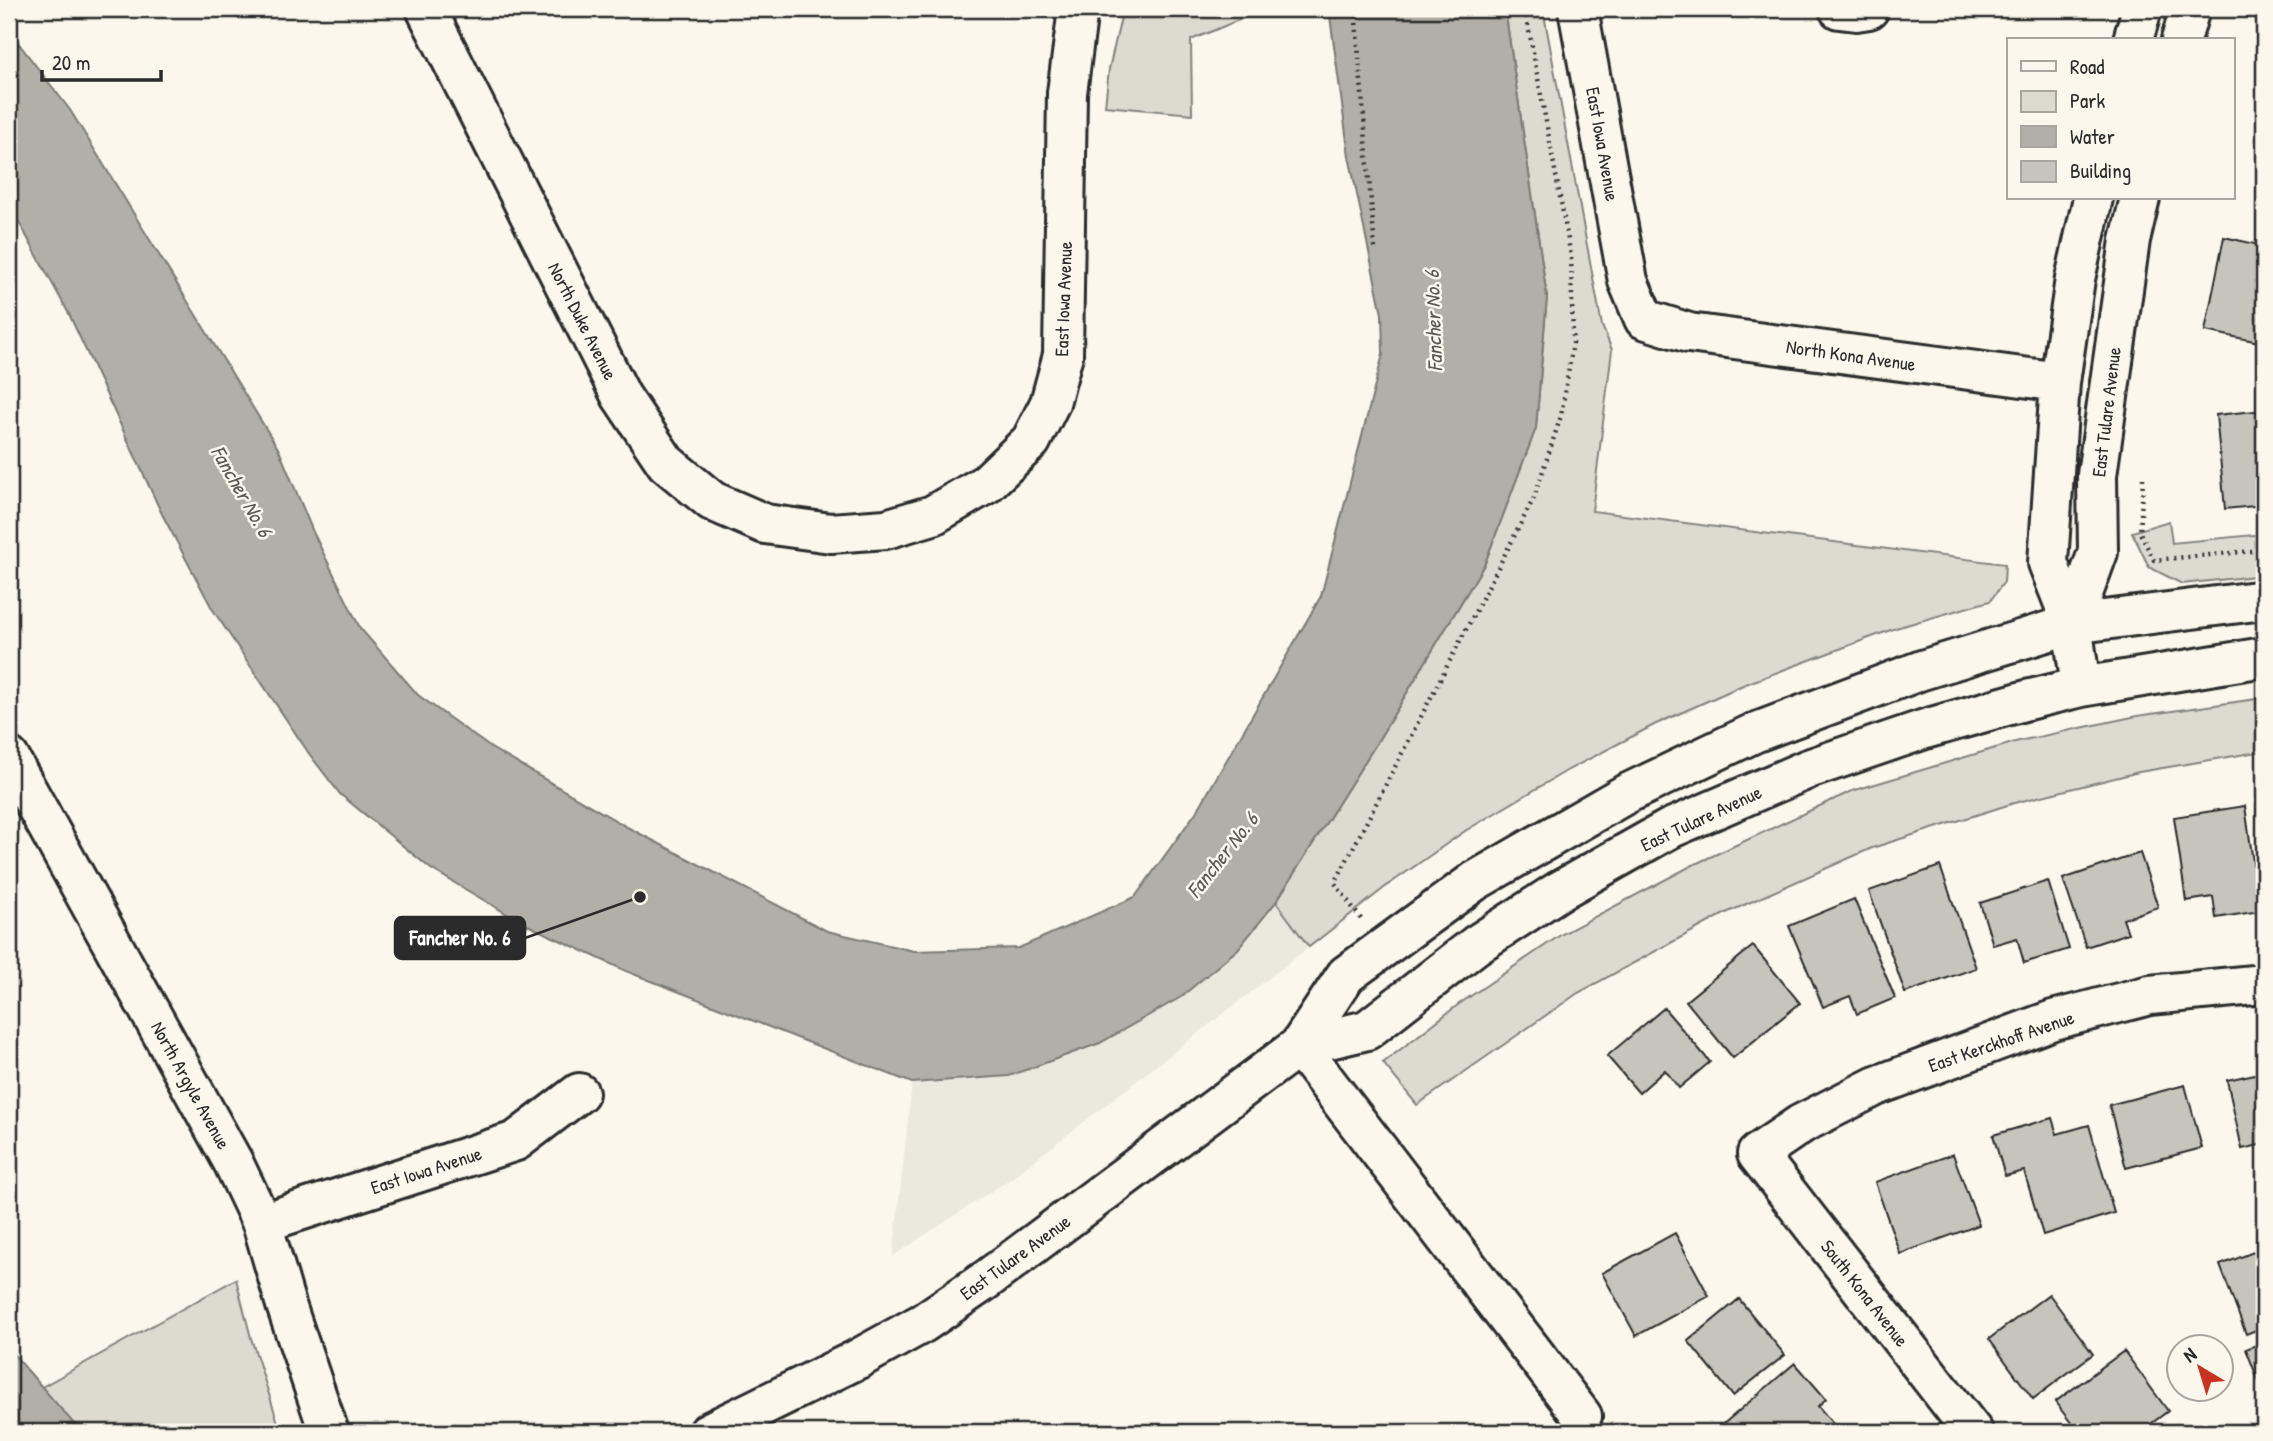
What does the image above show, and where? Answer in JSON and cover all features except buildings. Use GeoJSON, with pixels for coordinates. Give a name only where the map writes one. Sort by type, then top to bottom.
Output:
{"type":"FeatureCollection","features":[{"type":"Feature","properties":{"kind":"street","name":"North Duke Avenue"},"geometry":{"type":"LineString","coordinates":[[426,9],[621,396],[666,463],[712,501],[765,524],[831,533]]}},
{"type":"Feature","properties":{"kind":"street","name":"East Iowa Avenue"},"geometry":{"type":"LineString","coordinates":[[831,533],[886,530],[933,514],[986,484],[1031,441],[1051,402],[1063,355],[1067,93],[1078,9]]}},
{"type":"Feature","properties":{"kind":"street","name":"East Iowa Avenue"},"geometry":{"type":"LineString","coordinates":[[1578,9],[1628,281],[1644,319]]}},
{"type":"Feature","properties":{"kind":"street"},"geometry":{"type":"LineString","coordinates":[[1839,9],[1869,9]]}},
{"type":"Feature","properties":{"kind":"street"},"geometry":{"type":"LineString","coordinates":[[2134,38],[2142,9]]}},
{"type":"Feature","properties":{"kind":"street"},"geometry":{"type":"LineString","coordinates":[[2181,38],[2190,9]]}},
{"type":"Feature","properties":{"kind":"street","name":"East Tulare Avenue"},"geometry":{"type":"LineString","coordinates":[[1299,1046],[1367,1030],[1476,945],[1559,891],[1668,829],[1821,765],[1925,729],[2081,687],[2072,624],[2048,563],[2060,382],[2075,279],[2093,200]]}},
{"type":"Feature","properties":{"kind":"street","name":"East Tulare Avenue"},"geometry":{"type":"LineString","coordinates":[[2072,624],[2098,552],[2098,463],[2130,240],[2140,200]]}},
{"type":"Feature","properties":{"kind":"street","name":"North Kona Avenue"},"geometry":{"type":"LineString","coordinates":[[1644,319],[1689,333],[2060,382]]}},
{"type":"Feature","properties":{"kind":"street"},"geometry":{"type":"LineString","coordinates":[[2072,624],[2264,600]]}},
{"type":"Feature","properties":{"kind":"street","name":"East Tulare Avenue"},"geometry":{"type":"LineString","coordinates":[[709,1432],[856,1360],[923,1323],[986,1280],[1299,1046],[1346,975],[1475,881],[1626,794],[1754,733],[1922,670],[2072,624]]}},
{"type":"Feature","properties":{"kind":"street"},"geometry":{"type":"LineString","coordinates":[[2081,687],[2264,657]]}},
{"type":"Feature","properties":{"kind":"street","name":"North Argyle Avenue"},"geometry":{"type":"LineString","coordinates":[[9,757],[233,1162],[261,1223],[329,1432]]}},
{"type":"Feature","properties":{"kind":"street","name":"East Kerckhoff Avenue"},"geometry":{"type":"LineString","coordinates":[[1757,1154],[1801,1124],[1877,1086],[2053,1020],[2150,995],[2264,984]]}},
{"type":"Feature","properties":{"kind":"street"},"geometry":{"type":"LineString","coordinates":[[1299,1046],[1580,1427]]}},
{"type":"Feature","properties":{"kind":"street","name":"East Iowa Avenue"},"geometry":{"type":"LineString","coordinates":[[261,1223],[516,1141],[579,1093]]}},
{"type":"Feature","properties":{"kind":"street","name":"South Kona Avenue"},"geometry":{"type":"LineString","coordinates":[[1757,1154],[1973,1432]]}},
{"type":"Feature","properties":{"kind":"path"},"geometry":{"type":"LineString","coordinates":[[1355,9],[1375,250]]}},
{"type":"Feature","properties":{"kind":"path"},"geometry":{"type":"LineString","coordinates":[[1361,919],[1335,883],[1534,498],[1561,416],[1573,343],[1571,256],[1525,9]]}},
{"type":"Feature","properties":{"kind":"path"},"geometry":{"type":"LineString","coordinates":[[2143,478],[2140,533],[2154,560],[2264,550]]}},
{"type":"Feature","properties":{"kind":"shaded area"},"geometry":{"type":"Polygon","coordinates":[[[1276,902],[1309,947],[1013,1177],[893,1256],[912,1083],[1009,1076],[1238,949],[1276,902]]]}},
{"type":"Feature","properties":{"kind":"green space"},"geometry":{"type":"Polygon","coordinates":[[[1123,9],[1265,9],[1191,40],[1192,114],[1105,106],[1109,69],[1123,9]]]}},
{"type":"Feature","properties":{"kind":"green space"},"geometry":{"type":"Polygon","coordinates":[[[1505,9],[1543,9],[1602,326],[1612,350],[1592,511],[2005,564],[2004,582],[1990,601],[1896,628],[1743,685],[1654,725],[1568,770],[1465,831],[1388,885],[1309,947],[1276,902],[1376,744],[1485,563],[1536,428],[1547,297],[1505,9]]]}},
{"type":"Feature","properties":{"kind":"green space"},"geometry":{"type":"Polygon","coordinates":[[[2169,521],[2172,543],[2264,534],[2264,575],[2182,584],[2149,567],[2132,532],[2169,521]]]}},
{"type":"Feature","properties":{"kind":"green space"},"geometry":{"type":"Polygon","coordinates":[[[2264,698],[2264,751],[2139,772],[2014,803],[1872,848],[1726,913],[1578,993],[1417,1105],[1383,1063],[1459,1004],[1562,934],[1693,865],[1852,791],[2019,741],[2137,716],[2264,698]]]}},
{"type":"Feature","properties":{"kind":"green space"},"geometry":{"type":"Polygon","coordinates":[[[236,1279],[251,1338],[281,1432],[81,1432],[40,1388],[236,1279]]]}},
{"type":"Feature","properties":{"kind":"water"},"geometry":{"type":"Polygon","coordinates":[[[1329,9],[1505,9],[1547,297],[1536,428],[1485,563],[1376,744],[1276,902],[1238,949],[1181,997],[1100,1043],[1009,1076],[912,1083],[626,971],[519,921],[431,869],[340,794],[310,755],[213,610],[162,514],[69,314],[9,204],[9,34],[70,110],[279,450],[313,532],[360,628],[418,695],[491,748],[627,827],[827,931],[914,951],[1019,948],[1135,897],[1199,808],[1321,596],[1383,354],[1382,314],[1349,156],[1329,9]]]}},
{"type":"Feature","properties":{"kind":"water"},"geometry":{"type":"Polygon","coordinates":[[[9,1349],[81,1432],[9,1432],[9,1349]]]}},
{"type":"Feature","properties":{"kind":"place","name":"Fancher No. 6"},"geometry":{"type":"Point","coordinates":[640,897]}}]}
